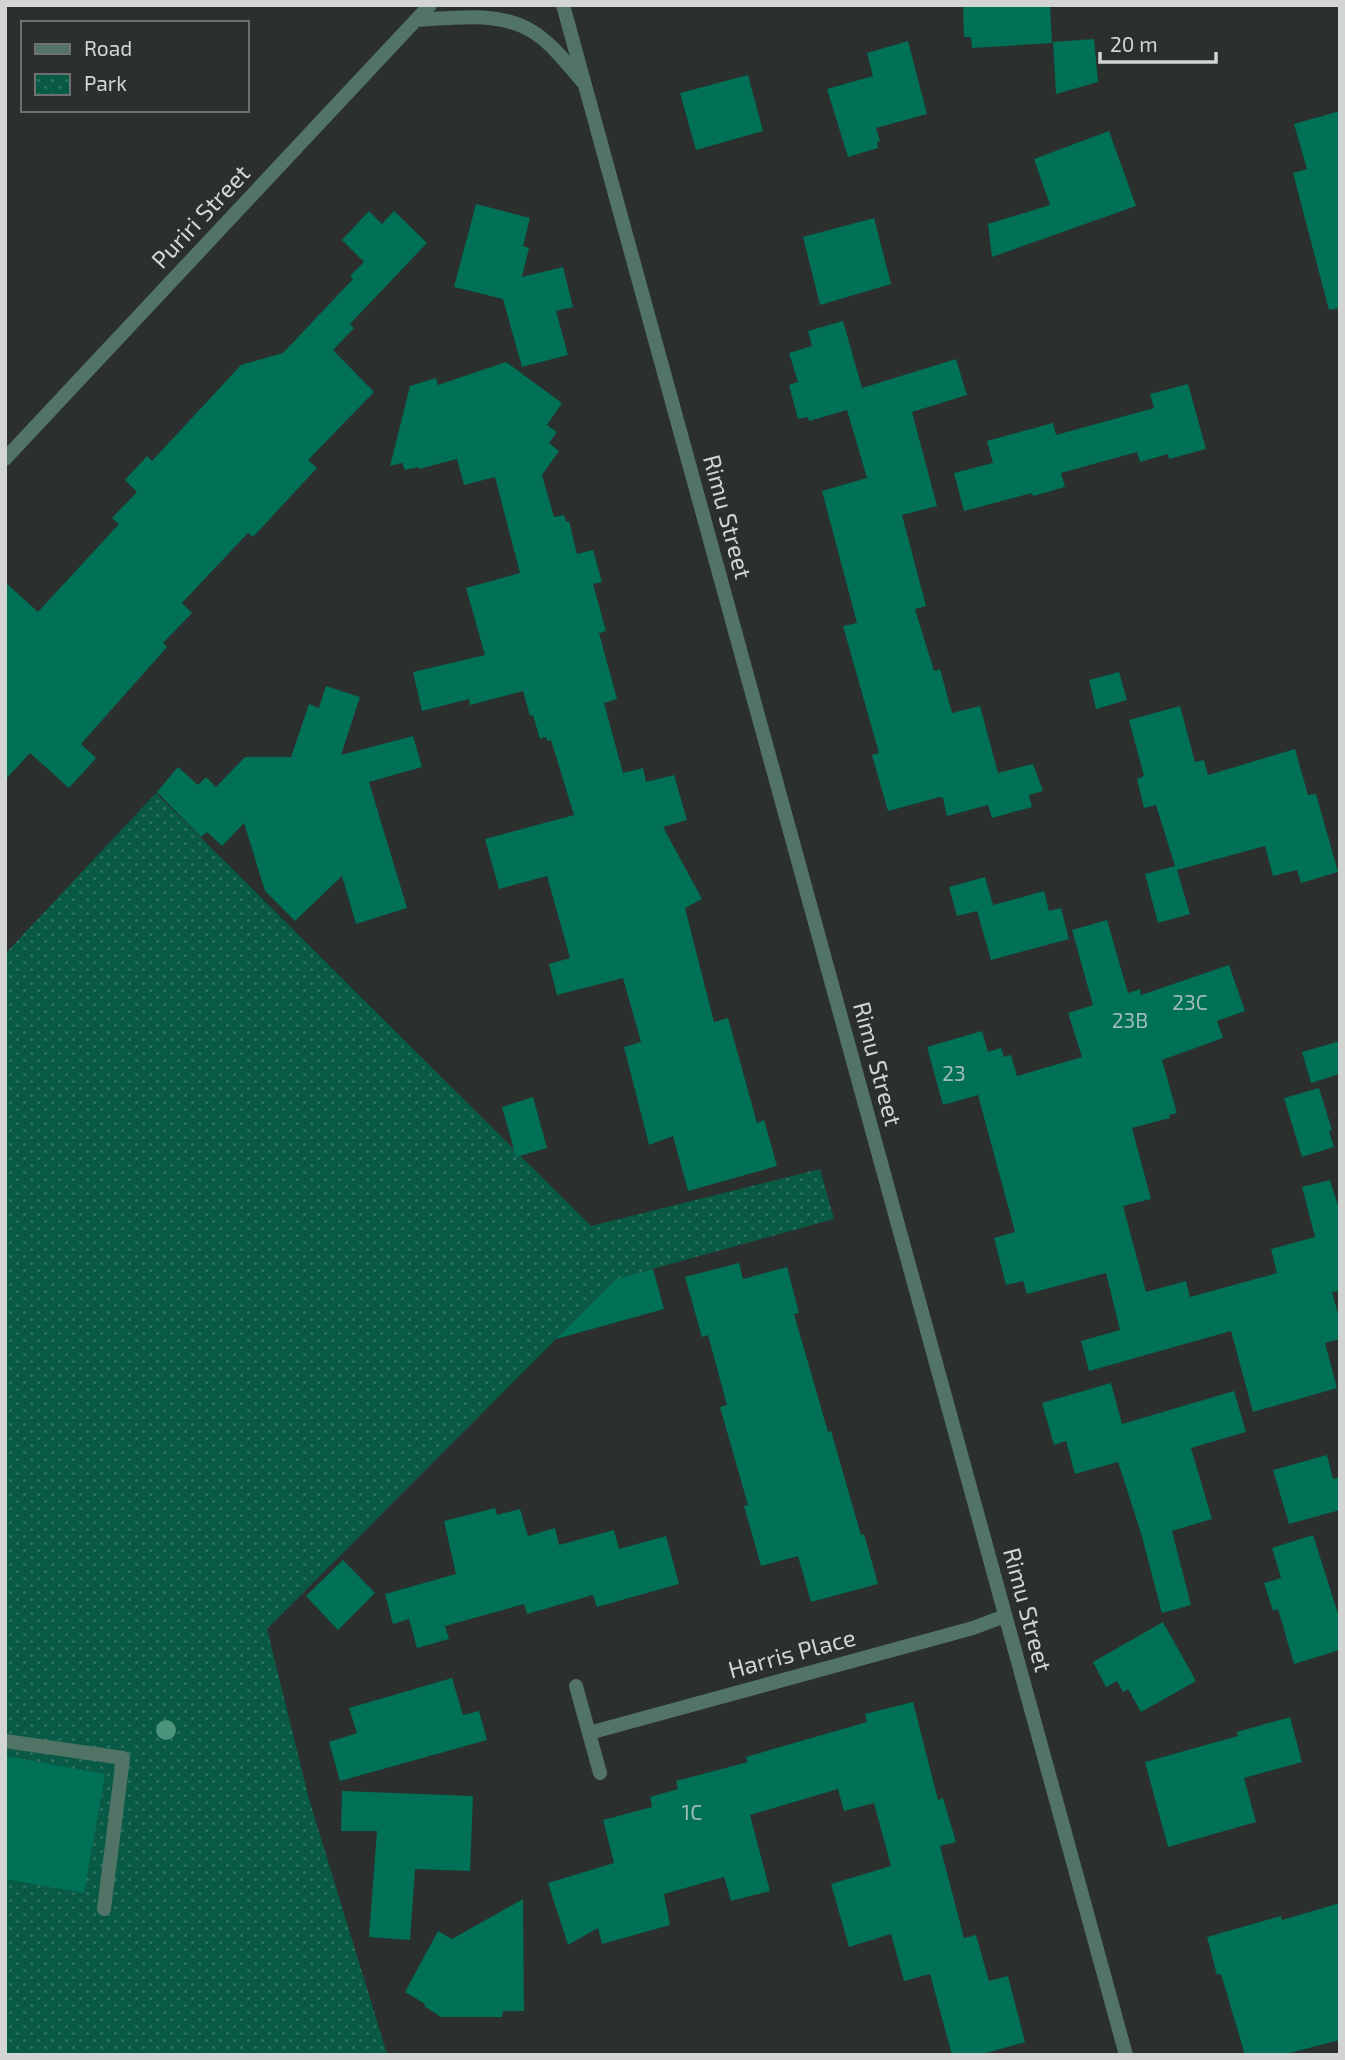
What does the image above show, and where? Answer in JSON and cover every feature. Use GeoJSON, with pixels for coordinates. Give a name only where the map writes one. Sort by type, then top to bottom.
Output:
{"type":"FeatureCollection","features":[{"type":"Feature","properties":{"kind":"street","name":"Puriri Street"},"geometry":{"type":"LineString","coordinates":[[5,459],[430,5]]}},
{"type":"Feature","properties":{"kind":"street","name":"Rimu Street"},"geometry":{"type":"LineString","coordinates":[[563,5],[1126,2055]]}},
{"type":"Feature","properties":{"kind":"street","name":"Rimu Street"},"geometry":{"type":"LineString","coordinates":[[416,20],[500,19],[531,30],[556,52],[585,84]]}},
{"type":"Feature","properties":{"kind":"street","name":"Harris Place"},"geometry":{"type":"LineString","coordinates":[[589,1732],[973,1628],[1005,1616]]}},
{"type":"Feature","properties":{"kind":"street"},"geometry":{"type":"LineString","coordinates":[[576,1686],[600,1773]]}},
{"type":"Feature","properties":{"kind":"street"},"geometry":{"type":"LineString","coordinates":[[5,1741],[123,1758],[104,1909]]}},
{"type":"Feature","properties":{"kind":"green space"},"geometry":{"type":"Polygon","coordinates":[[[156,793],[591,1226],[820,1169],[834,1219],[616,1279],[267,1629],[309,1799],[387,2054],[397,2052],[398,2055],[5,2055],[5,954],[156,793]]]}},
{"type":"Feature","properties":{"kind":"building"},"geometry":{"type":"Polygon","coordinates":[[[963,5],[1050,5],[1052,43],[972,48],[971,37],[964,37],[963,5]]]}},
{"type":"Feature","properties":{"kind":"building"},"geometry":{"type":"Polygon","coordinates":[[[1094,39],[1098,82],[1056,94],[1053,42],[1094,39]]]}},
{"type":"Feature","properties":{"kind":"building"},"geometry":{"type":"Polygon","coordinates":[[[908,41],[927,114],[876,128],[880,141],[877,142],[878,148],[848,157],[827,89],[873,76],[867,53],[908,41]]]}},
{"type":"Feature","properties":{"kind":"building"},"geometry":{"type":"Polygon","coordinates":[[[748,75],[763,131],[696,150],[680,93],[748,75]]]}},
{"type":"Feature","properties":{"kind":"building"},"geometry":{"type":"Polygon","coordinates":[[[1340,111],[1340,308],[1329,310],[1293,173],[1307,169],[1294,124],[1340,111]]]}},
{"type":"Feature","properties":{"kind":"building"},"geometry":{"type":"Polygon","coordinates":[[[1109,131],[1136,206],[992,257],[988,224],[1050,205],[1034,159],[1109,131]]]}},
{"type":"Feature","properties":{"kind":"building"},"geometry":{"type":"Polygon","coordinates":[[[476,204],[530,218],[523,246],[529,248],[522,277],[563,267],[573,307],[556,311],[568,355],[522,367],[503,299],[454,287],[476,204]]]}},
{"type":"Feature","properties":{"kind":"building"},"geometry":{"type":"Polygon","coordinates":[[[369,211],[382,224],[394,211],[427,243],[350,324],[354,328],[333,350],[374,392],[308,460],[317,468],[253,537],[248,533],[182,603],[192,613],[163,643],[167,647],[81,744],[96,758],[69,788],[30,753],[5,780],[5,582],[38,612],[119,524],[112,518],[137,492],[125,480],[147,456],[152,461],[241,365],[283,353],[353,279],[350,276],[364,262],[342,240],[369,211]]]}},
{"type":"Feature","properties":{"kind":"building"},"geometry":{"type":"Polygon","coordinates":[[[874,218],[891,284],[820,305],[803,237],[874,218]]]}},
{"type":"Feature","properties":{"kind":"building"},"geometry":{"type":"Polygon","coordinates":[[[843,321],[862,388],[956,359],[967,395],[912,412],[937,506],[902,515],[926,606],[915,609],[934,671],[940,669],[952,713],[980,706],[998,773],[1033,764],[1043,791],[1029,795],[1032,807],[992,818],[988,805],[947,816],[943,798],[940,797],[888,811],[872,755],[879,753],[843,626],[857,623],[822,491],[867,478],[847,410],[809,421],[808,417],[798,419],[789,385],[798,382],[789,353],[812,346],[808,331],[843,321]]]}},
{"type":"Feature","properties":{"kind":"building"},"geometry":{"type":"Polygon","coordinates":[[[506,362],[562,403],[547,425],[557,432],[549,443],[559,451],[542,475],[554,517],[564,515],[566,522],[569,521],[577,554],[593,550],[602,582],[593,584],[606,631],[599,633],[617,699],[604,703],[623,773],[643,768],[646,782],[674,775],[687,820],[663,827],[702,899],[685,908],[714,1022],[728,1018],[757,1123],[764,1120],[777,1166],[688,1191],[673,1136],[649,1145],[624,1047],[641,1042],[623,978],[557,995],[549,964],[570,958],[547,876],[499,889],[485,839],[574,815],[551,740],[547,741],[546,737],[540,739],[523,691],[470,705],[469,699],[422,711],[413,672],[485,655],[466,588],[520,573],[495,477],[464,485],[457,459],[419,469],[405,470],[402,463],[390,466],[410,386],[436,378],[438,385],[506,362]]]}},
{"type":"Feature","properties":{"kind":"building"},"geometry":{"type":"Polygon","coordinates":[[[1188,384],[1206,449],[1169,459],[1168,454],[1140,462],[1137,452],[1061,473],[1065,487],[964,511],[954,473],[993,463],[987,441],[1053,423],[1056,435],[1154,408],[1150,394],[1188,384]]]}},
{"type":"Feature","properties":{"kind":"building"},"geometry":{"type":"Polygon","coordinates":[[[1119,672],[1127,700],[1096,709],[1089,680],[1119,672]]]}},
{"type":"Feature","properties":{"kind":"building"},"geometry":{"type":"Polygon","coordinates":[[[326,686],[360,697],[341,755],[413,736],[422,767],[369,782],[407,908],[356,924],[342,876],[295,921],[265,891],[244,823],[222,846],[207,832],[201,837],[157,792],[178,767],[198,785],[206,777],[216,787],[245,757],[291,757],[309,704],[319,708],[326,686]]]}},
{"type":"Feature","properties":{"kind":"building"},"geometry":{"type":"Polygon","coordinates":[[[1180,706],[1195,762],[1204,760],[1208,775],[1295,749],[1308,795],[1316,794],[1338,872],[1301,883],[1297,870],[1273,876],[1265,846],[1177,870],[1190,914],[1158,923],[1145,874],[1175,866],[1156,805],[1144,808],[1137,779],[1144,776],[1129,720],[1180,706]]]}},
{"type":"Feature","properties":{"kind":"building"},"geometry":{"type":"Polygon","coordinates":[[[985,877],[993,905],[1044,891],[1049,911],[1061,908],[1069,939],[991,960],[977,911],[957,916],[949,887],[985,877]]]}},
{"type":"Feature","properties":{"kind":"building"},"geometry":{"type":"Polygon","coordinates":[[[1107,920],[1128,993],[1140,989],[1141,995],[1229,965],[1245,1011],[1217,1021],[1223,1038],[1162,1060],[1177,1113],[1169,1115],[1170,1118],[1132,1128],[1151,1199],[1123,1206],[1146,1292],[1186,1281],[1190,1297],[1277,1273],[1271,1249],[1315,1237],[1302,1187],[1330,1180],[1340,1212],[1340,1291],[1332,1292],[1340,1321],[1340,1339],[1325,1343],[1337,1388],[1253,1412],[1231,1331],[1089,1371],[1081,1341],[1120,1330],[1106,1273],[1027,1294],[1023,1281],[1006,1285],[994,1238],[1015,1232],[978,1095],[943,1105],[927,1047],[982,1031],[988,1052],[1001,1048],[1004,1057],[1011,1055],[1017,1076],[1082,1057],[1068,1013],[1093,1005],[1072,930],[1107,920]]]}},
{"type":"Feature","properties":{"kind":"building"},"geometry":{"type":"Polygon","coordinates":[[[1340,1041],[1340,1074],[1311,1083],[1302,1052],[1340,1041]]]}},
{"type":"Feature","properties":{"kind":"building"},"geometry":{"type":"Polygon","coordinates":[[[1319,1088],[1332,1130],[1329,1131],[1334,1147],[1302,1157],[1284,1098],[1319,1088]]]}},
{"type":"Feature","properties":{"kind":"building"},"geometry":{"type":"Polygon","coordinates":[[[533,1097],[547,1148],[516,1157],[502,1107],[533,1097]]]}},
{"type":"Feature","properties":{"kind":"building"},"geometry":{"type":"Polygon","coordinates":[[[739,1263],[743,1279],[787,1267],[799,1313],[794,1314],[828,1432],[831,1431],[878,1584],[811,1602],[798,1556],[761,1566],[744,1506],[748,1505],[720,1407],[727,1405],[708,1335],[702,1337],[685,1277],[739,1263]]]}},
{"type":"Feature","properties":{"kind":"building"},"geometry":{"type":"Polygon","coordinates":[[[653,1269],[664,1309],[556,1339],[616,1279],[653,1269]]]}},
{"type":"Feature","properties":{"kind":"building"},"geometry":{"type":"Polygon","coordinates":[[[1111,1383],[1122,1424],[1234,1391],[1246,1432],[1191,1448],[1212,1519],[1172,1531],[1191,1605],[1162,1613],[1141,1533],[1118,1462],[1075,1474],[1066,1441],[1054,1445],[1042,1403],[1111,1383]]]}},
{"type":"Feature","properties":{"kind":"building"},"geometry":{"type":"Polygon","coordinates":[[[1327,1455],[1333,1479],[1340,1477],[1340,1510],[1289,1524],[1273,1470],[1327,1455]]]}},
{"type":"Feature","properties":{"kind":"building"},"geometry":{"type":"Polygon","coordinates":[[[495,1508],[497,1515],[520,1509],[528,1536],[555,1528],[559,1545],[614,1530],[619,1549],[666,1536],[679,1584],[597,1607],[593,1595],[527,1614],[524,1604],[445,1626],[449,1639],[417,1648],[409,1619],[393,1624],[385,1594],[456,1574],[444,1521],[495,1508]]]}},
{"type":"Feature","properties":{"kind":"building"},"geometry":{"type":"Polygon","coordinates":[[[1313,1535],[1340,1620],[1340,1650],[1294,1664],[1278,1609],[1273,1611],[1264,1583],[1281,1578],[1272,1548],[1313,1535]]]}},
{"type":"Feature","properties":{"kind":"building"},"geometry":{"type":"Polygon","coordinates":[[[343,1560],[375,1593],[338,1630],[306,1596],[343,1560]]]}},
{"type":"Feature","properties":{"kind":"building"},"geometry":{"type":"Polygon","coordinates":[[[1163,1622],[1196,1681],[1141,1712],[1128,1689],[1123,1692],[1117,1681],[1106,1687],[1093,1662],[1163,1622]]]}},
{"type":"Feature","properties":{"kind":"building"},"geometry":{"type":"Polygon","coordinates":[[[452,1678],[463,1715],[479,1711],[487,1740],[340,1781],[329,1742],[357,1733],[349,1708],[452,1678]]]}},
{"type":"Feature","properties":{"kind":"building"},"geometry":{"type":"Polygon","coordinates":[[[913,1702],[938,1800],[943,1798],[956,1842],[940,1846],[964,1938],[976,1935],[989,1981],[1008,1976],[1025,2042],[979,2055],[952,2055],[930,1974],[904,1981],[891,1934],[849,1947],[831,1884],[891,1866],[874,1803],[844,1811],[838,1789],[750,1815],[770,1891],[731,1901],[724,1877],[664,1894],[670,1925],[602,1944],[598,1928],[568,1945],[548,1883],[614,1863],[603,1820],[652,1807],[650,1797],[678,1789],[676,1781],[748,1762],[746,1757],[867,1722],[865,1714],[913,1702]]]}},
{"type":"Feature","properties":{"kind":"building"},"geometry":{"type":"Polygon","coordinates":[[[1290,1717],[1302,1762],[1244,1778],[1256,1822],[1168,1847],[1145,1762],[1238,1736],[1237,1732],[1290,1717]]]}},
{"type":"Feature","properties":{"kind":"building"},"geometry":{"type":"Polygon","coordinates":[[[5,1756],[105,1774],[84,1893],[5,1879],[5,1756]]]}},
{"type":"Feature","properties":{"kind":"building"},"geometry":{"type":"Polygon","coordinates":[[[342,1791],[473,1796],[470,1871],[415,1869],[410,1940],[369,1937],[377,1831],[341,1831],[342,1791]]]}},
{"type":"Feature","properties":{"kind":"building"},"geometry":{"type":"Polygon","coordinates":[[[523,1899],[524,2011],[503,2011],[502,2017],[441,2017],[405,1992],[438,1931],[452,1939],[523,1899]]]}},
{"type":"Feature","properties":{"kind":"building"},"geometry":{"type":"Polygon","coordinates":[[[1340,1903],[1340,2040],[1282,2055],[1245,2055],[1221,1974],[1217,1975],[1207,1937],[1281,1916],[1282,1920],[1340,1903]]]}}]}
